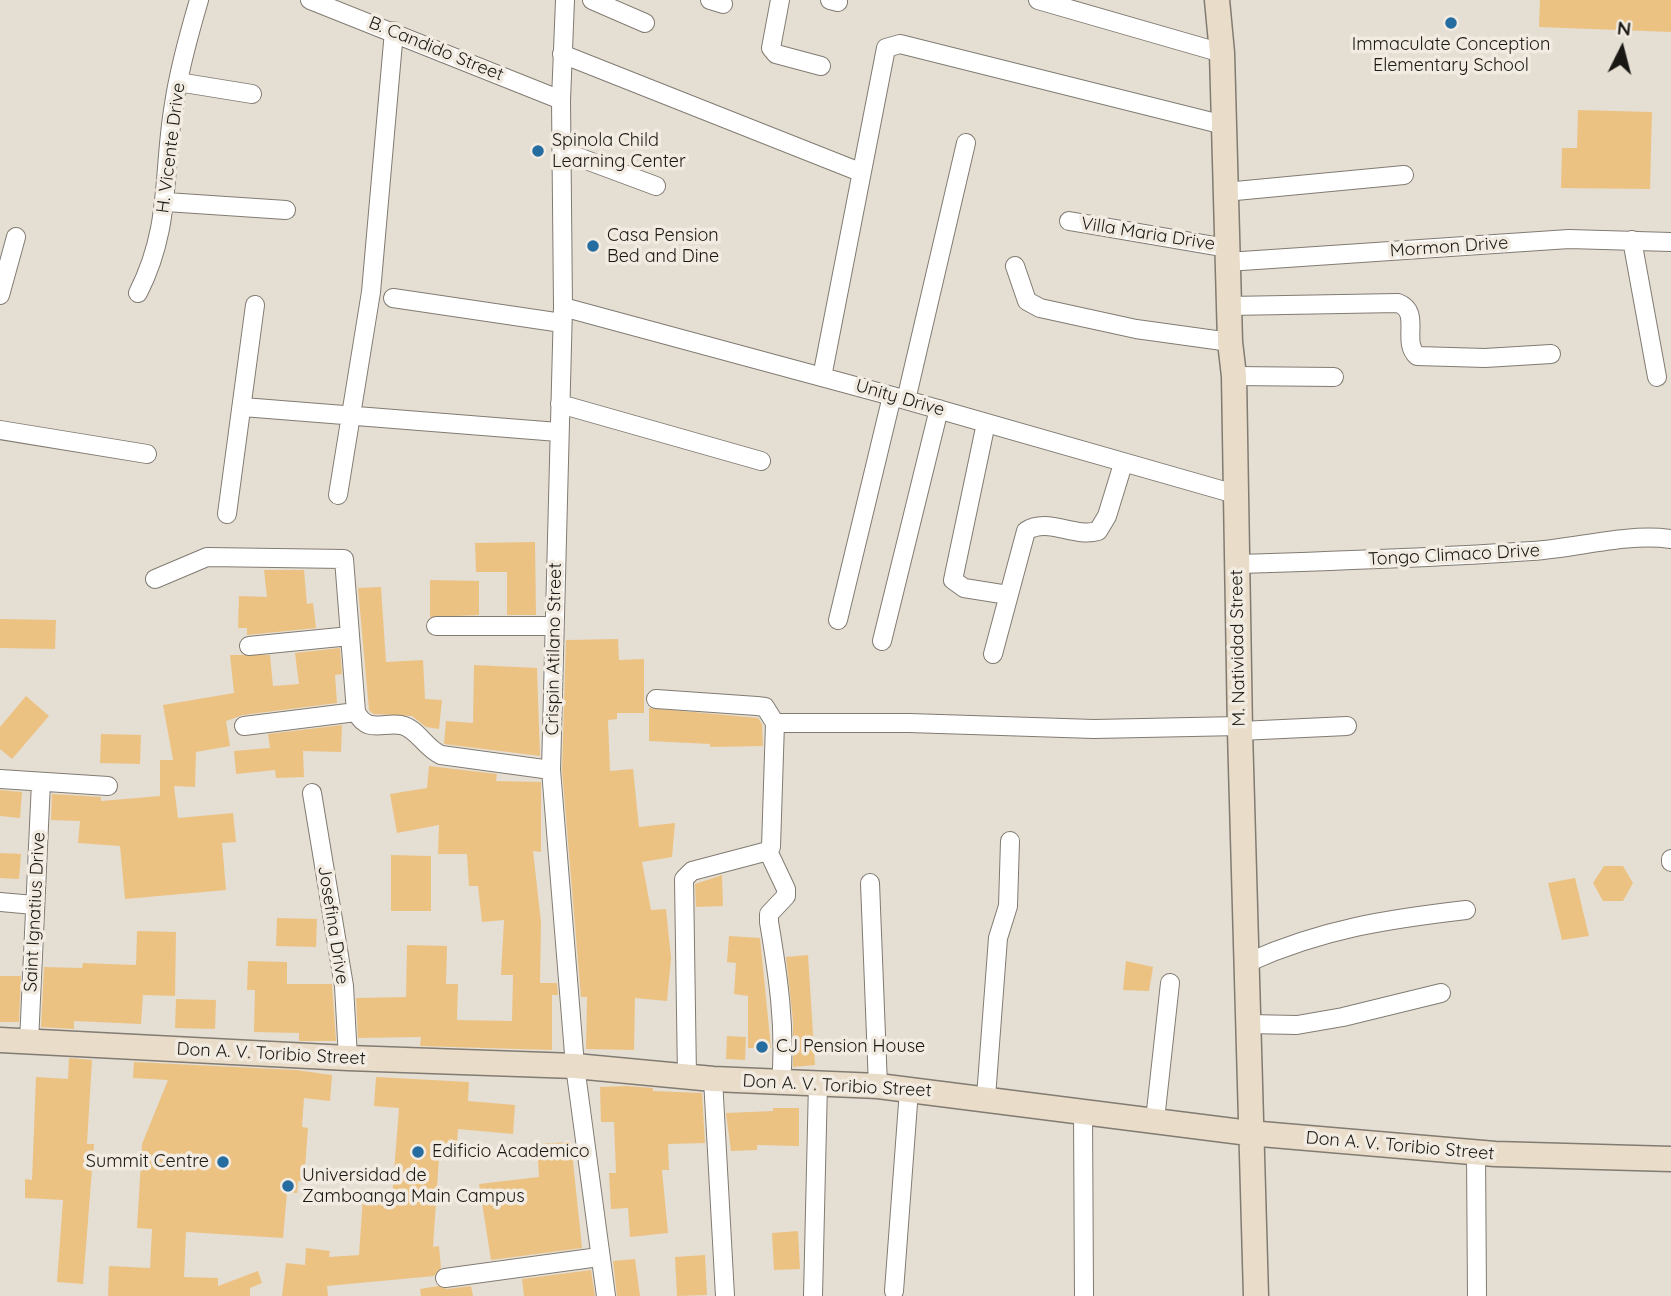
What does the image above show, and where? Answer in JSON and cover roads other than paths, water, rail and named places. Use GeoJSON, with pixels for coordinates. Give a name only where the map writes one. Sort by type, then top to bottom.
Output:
{"type":"FeatureCollection","features":[{"type":"Feature","properties":{"kind":"street","name":"H. Vicente Drive"},"geometry":{"type":"LineString","coordinates":[[138,293],[153,262],[166,202],[173,105],[199,0]]}},
{"type":"Feature","properties":{"kind":"street","name":"B. Candido Street"},"geometry":{"type":"LineString","coordinates":[[310,0],[394,31],[561,100]]}},
{"type":"Feature","properties":{"kind":"street","name":"Crispin Atilano Street"},"geometry":{"type":"LineString","coordinates":[[565,0],[561,100],[563,315],[551,770],[575,1066],[606,1296]]}},
{"type":"Feature","properties":{"kind":"street"},"geometry":{"type":"LineString","coordinates":[[592,0],[645,23]]}},
{"type":"Feature","properties":{"kind":"street"},"geometry":{"type":"LineString","coordinates":[[780,0],[771,48],[776,54],[821,66]]}},
{"type":"Feature","properties":{"kind":"street"},"geometry":{"type":"LineString","coordinates":[[1038,0],[1222,53]]}},
{"type":"Feature","properties":{"kind":"street","name":"M. Natividad Street"},"geometry":{"type":"LineString","coordinates":[[1217,0],[1222,53],[1230,342],[1234,376],[1240,728],[1249,962],[1249,1133],[1256,1296]]}},
{"type":"Feature","properties":{"kind":"street"},"geometry":{"type":"LineString","coordinates":[[338,495],[371,292],[394,31]]}},
{"type":"Feature","properties":{"kind":"street"},"geometry":{"type":"LineString","coordinates":[[822,377],[880,67],[886,48],[892,44],[1224,125]]}},
{"type":"Feature","properties":{"kind":"street"},"geometry":{"type":"LineString","coordinates":[[562,54],[860,172]]}},
{"type":"Feature","properties":{"kind":"street"},"geometry":{"type":"LineString","coordinates":[[178,82],[253,94]]}},
{"type":"Feature","properties":{"kind":"street"},"geometry":{"type":"LineString","coordinates":[[838,620],[966,143]]}},
{"type":"Feature","properties":{"kind":"street"},"geometry":{"type":"LineString","coordinates":[[562,151],[656,186]]}},
{"type":"Feature","properties":{"kind":"street"},"geometry":{"type":"LineString","coordinates":[[1225,192],[1404,175]]}},
{"type":"Feature","properties":{"kind":"street"},"geometry":{"type":"LineString","coordinates":[[166,202],[286,210]]}},
{"type":"Feature","properties":{"kind":"street","name":"Villa Maria Drive"},"geometry":{"type":"LineString","coordinates":[[1069,221],[1227,255]]}},
{"type":"Feature","properties":{"kind":"street"},"geometry":{"type":"LineString","coordinates":[[0,295],[16,237]]}},
{"type":"Feature","properties":{"kind":"street","name":"Mormon Drive"},"geometry":{"type":"LineString","coordinates":[[1227,255],[1569,239],[1671,242]]}},
{"type":"Feature","properties":{"kind":"street"},"geometry":{"type":"LineString","coordinates":[[1632,240],[1657,377]]}},
{"type":"Feature","properties":{"kind":"street"},"geometry":{"type":"LineString","coordinates":[[1015,266],[1027,301],[1040,308],[1136,329],[1230,342]]}},
{"type":"Feature","properties":{"kind":"street","name":"Unity Drive"},"geometry":{"type":"LineString","coordinates":[[393,298],[563,315],[822,377],[1235,494]]}},
{"type":"Feature","properties":{"kind":"street"},"geometry":{"type":"LineString","coordinates":[[1229,306],[1398,303],[1408,309],[1410,314],[1410,346],[1416,356],[1473,358],[1550,354]]}},
{"type":"Feature","properties":{"kind":"street"},"geometry":{"type":"LineString","coordinates":[[227,514],[255,305]]}},
{"type":"Feature","properties":{"kind":"street"},"geometry":{"type":"LineString","coordinates":[[1234,376],[1334,377]]}},
{"type":"Feature","properties":{"kind":"street"},"geometry":{"type":"LineString","coordinates":[[560,404],[761,461]]}},
{"type":"Feature","properties":{"kind":"street"},"geometry":{"type":"LineString","coordinates":[[243,407],[558,432]]}},
{"type":"Feature","properties":{"kind":"street"},"geometry":{"type":"LineString","coordinates":[[882,641],[939,409]]}},
{"type":"Feature","properties":{"kind":"street"},"geometry":{"type":"LineString","coordinates":[[986,424],[953,580],[964,588],[1008,595]]}},
{"type":"Feature","properties":{"kind":"street"},"geometry":{"type":"LineString","coordinates":[[0,430],[147,454]]}},
{"type":"Feature","properties":{"kind":"street"},"geometry":{"type":"LineString","coordinates":[[993,654],[1026,531],[1038,525],[1075,533],[1098,531],[1107,516],[1123,464]]}},
{"type":"Feature","properties":{"kind":"street","name":"Tongo Climaco Drive"},"geometry":{"type":"LineString","coordinates":[[1237,564],[1424,558],[1537,551],[1646,537],[1671,539]]}},
{"type":"Feature","properties":{"kind":"street"},"geometry":{"type":"LineString","coordinates":[[155,579],[207,557],[344,559],[356,712],[360,720],[370,727],[402,725],[413,731],[430,750],[441,754],[551,770]]}},
{"type":"Feature","properties":{"kind":"street"},"geometry":{"type":"LineString","coordinates":[[436,626],[554,626]]}},
{"type":"Feature","properties":{"kind":"street"},"geometry":{"type":"LineString","coordinates":[[249,646],[350,636]]}},
{"type":"Feature","properties":{"kind":"street"},"geometry":{"type":"LineString","coordinates":[[656,699],[757,706],[765,708],[775,723],[774,834],[768,851],[786,889],[786,896],[769,914],[769,922],[781,1006],[781,1082]]}},
{"type":"Feature","properties":{"kind":"street"},"geometry":{"type":"LineString","coordinates":[[244,726],[356,712]]}},
{"type":"Feature","properties":{"kind":"street"},"geometry":{"type":"LineString","coordinates":[[775,723],[909,723],[1094,729],[1347,726]]}},
{"type":"Feature","properties":{"kind":"street"},"geometry":{"type":"LineString","coordinates":[[0,779],[108,786]]}},
{"type":"Feature","properties":{"kind":"street","name":"Saint Ignatius Drive"},"geometry":{"type":"LineString","coordinates":[[29,1042],[41,782]]}},
{"type":"Feature","properties":{"kind":"street","name":"Josefina Drive"},"geometry":{"type":"LineString","coordinates":[[312,793],[344,986],[348,1059]]}},
{"type":"Feature","properties":{"kind":"street"},"geometry":{"type":"LineString","coordinates":[[986,1097],[998,939],[1008,906],[1010,841]]}},
{"type":"Feature","properties":{"kind":"street"},"geometry":{"type":"LineString","coordinates":[[687,1077],[684,879],[692,871],[768,851]]}},
{"type":"Feature","properties":{"kind":"street"},"geometry":{"type":"LineString","coordinates":[[870,883],[878,1086]]}},
{"type":"Feature","properties":{"kind":"street"},"geometry":{"type":"LineString","coordinates":[[0,902],[34,905]]}},
{"type":"Feature","properties":{"kind":"street"},"geometry":{"type":"LineString","coordinates":[[1249,962],[1317,934],[1345,927],[1466,910]]}},
{"type":"Feature","properties":{"kind":"street"},"geometry":{"type":"LineString","coordinates":[[1155,1120],[1170,983]]}},
{"type":"Feature","properties":{"kind":"street"},"geometry":{"type":"LineString","coordinates":[[1248,1024],[1297,1025],[1343,1017],[1441,993]]}},
{"type":"Feature","properties":{"kind":"street","name":"Don A. V. Toribio Street"},"geometry":{"type":"LineString","coordinates":[[0,1040],[348,1059],[575,1066],[713,1079],[878,1086],[986,1097],[1249,1133],[1476,1153],[1671,1159]]}},
{"type":"Feature","properties":{"kind":"street"},"geometry":{"type":"LineString","coordinates":[[713,1079],[725,1296]]}},
{"type":"Feature","properties":{"kind":"street"},"geometry":{"type":"LineString","coordinates":[[813,1296],[818,1083]]}},
{"type":"Feature","properties":{"kind":"street"},"geometry":{"type":"LineString","coordinates":[[894,1291],[909,1090]]}},
{"type":"Feature","properties":{"kind":"street"},"geometry":{"type":"LineString","coordinates":[[1083,1110],[1084,1296]]}},
{"type":"Feature","properties":{"kind":"street"},"geometry":{"type":"LineString","coordinates":[[1476,1153],[1477,1296]]}},
{"type":"Feature","properties":{"kind":"street"},"geometry":{"type":"LineString","coordinates":[[445,1278],[599,1257]]}},
{"type":"Feature","properties":{"kind":"place","name":"Immaculate Conception Elementary School"},"geometry":{"type":"Point","coordinates":[1451,23]}},
{"type":"Feature","properties":{"kind":"place","name":"Spinola Child Learning Center"},"geometry":{"type":"Point","coordinates":[538,151]}},
{"type":"Feature","properties":{"kind":"place","name":"Casa Pension Bed and Dine"},"geometry":{"type":"Point","coordinates":[593,246]}},
{"type":"Feature","properties":{"kind":"place","name":"CJ Pension House"},"geometry":{"type":"Point","coordinates":[762,1047]}},
{"type":"Feature","properties":{"kind":"place","name":"Edificio Academico"},"geometry":{"type":"Point","coordinates":[418,1152]}},
{"type":"Feature","properties":{"kind":"place","name":"Summit Centre"},"geometry":{"type":"Point","coordinates":[223,1162]}},
{"type":"Feature","properties":{"kind":"place","name":"Universidad de Zamboanga Main Campus"},"geometry":{"type":"Point","coordinates":[288,1186]}}]}
